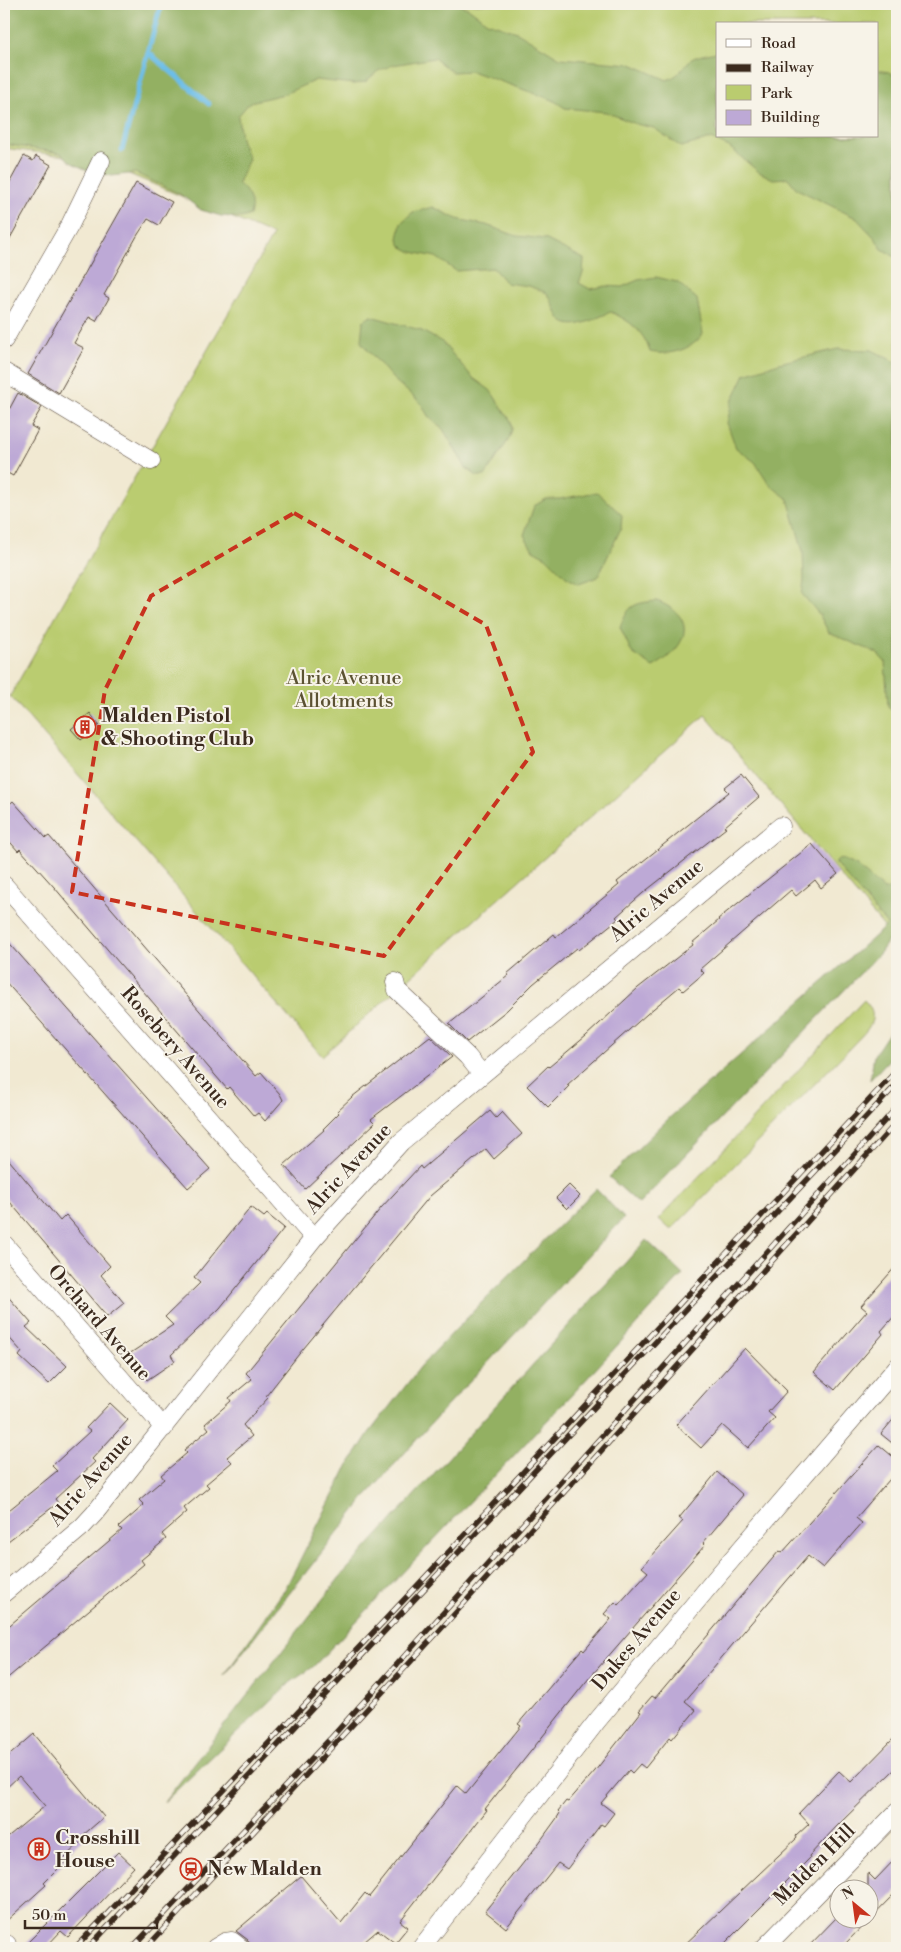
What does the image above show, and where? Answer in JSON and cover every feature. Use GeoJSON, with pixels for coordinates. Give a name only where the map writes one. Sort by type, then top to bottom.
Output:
{"type":"FeatureCollection","features":[{"type":"Feature","properties":{"kind":"street"},"geometry":{"type":"LineString","coordinates":[[4,340],[70,225],[101,161]]}},
{"type":"Feature","properties":{"kind":"street"},"geometry":{"type":"LineString","coordinates":[[4,372],[152,461]]}},
{"type":"Feature","properties":{"kind":"street","name":"Alric Avenue"},"geometry":{"type":"LineString","coordinates":[[4,1594],[82,1527],[164,1428],[314,1238],[383,1159],[482,1074],[781,826]]}},
{"type":"Feature","properties":{"kind":"street","name":"Rosebery Avenue"},"geometry":{"type":"LineString","coordinates":[[4,885],[314,1238]]}},
{"type":"Feature","properties":{"kind":"street"},"geometry":{"type":"LineString","coordinates":[[395,982],[397,990],[467,1056],[482,1074]]}},
{"type":"Feature","properties":{"kind":"street","name":"Orchard Avenue"},"geometry":{"type":"LineString","coordinates":[[4,1244],[164,1428]]}},
{"type":"Feature","properties":{"kind":"street","name":"Dukes Avenue"},"geometry":{"type":"LineString","coordinates":[[421,1948],[597,1721],[733,1557],[897,1367]]}},
{"type":"Feature","properties":{"kind":"street","name":"Malden Hill"},"geometry":{"type":"LineString","coordinates":[[764,1948],[897,1812]]}},
{"type":"Feature","properties":{"kind":"street"},"geometry":{"type":"LineString","coordinates":[[216,1948],[225,1942],[232,1941],[241,1948]]}},
{"type":"Feature","properties":{"kind":"highlighted area"},"geometry":{"type":"Polygon","coordinates":[[[294,513],[486,625],[533,752],[384,956],[72,892],[105,690],[151,596],[294,513]]]}},
{"type":"Feature","properties":{"kind":"green space","name":"Alric Avenue Allotments"},"geometry":{"type":"Polygon","coordinates":[[[4,4],[897,4],[897,914],[885,928],[705,715],[322,1056],[10,696],[273,235],[96,160],[4,148],[4,4]]]}},
{"type":"Feature","properties":{"kind":"green space"},"geometry":{"type":"Polygon","coordinates":[[[4,4],[287,4],[292,9],[303,4],[457,4],[468,8],[487,22],[517,32],[560,58],[631,64],[667,80],[678,74],[692,59],[716,52],[716,138],[878,138],[878,70],[889,72],[897,78],[897,258],[882,249],[875,238],[856,218],[797,189],[788,178],[773,179],[759,172],[729,147],[711,139],[681,147],[654,128],[636,124],[606,112],[565,108],[553,100],[471,71],[452,72],[434,58],[393,65],[378,71],[365,82],[354,84],[316,80],[284,94],[250,102],[238,116],[241,139],[249,159],[238,183],[245,190],[251,201],[250,215],[242,218],[221,216],[201,210],[180,194],[135,173],[112,176],[87,170],[72,163],[61,153],[4,144],[4,4]]]}},
{"type":"Feature","properties":{"kind":"green space"},"geometry":{"type":"Polygon","coordinates":[[[433,207],[457,219],[486,225],[517,236],[545,239],[584,259],[583,273],[579,283],[590,289],[606,286],[622,287],[638,280],[656,277],[677,282],[697,299],[703,334],[693,344],[680,351],[650,352],[640,332],[624,319],[611,312],[580,324],[567,324],[560,318],[547,293],[529,286],[506,283],[493,268],[456,271],[436,257],[412,252],[401,246],[398,239],[401,223],[413,212],[433,207]]]}},
{"type":"Feature","properties":{"kind":"green space"},"geometry":{"type":"Polygon","coordinates":[[[371,316],[420,330],[442,342],[473,378],[490,390],[511,421],[512,429],[509,439],[485,476],[477,476],[466,468],[443,429],[428,416],[421,403],[393,379],[361,342],[363,321],[371,316]]]}},
{"type":"Feature","properties":{"kind":"green space"},"geometry":{"type":"Polygon","coordinates":[[[838,349],[872,350],[897,363],[897,717],[888,706],[885,662],[877,653],[829,633],[819,614],[802,594],[804,579],[803,551],[788,499],[770,485],[755,462],[736,448],[727,423],[732,401],[745,374],[779,363],[838,349]]]}},
{"type":"Feature","properties":{"kind":"green space"},"geometry":{"type":"Polygon","coordinates":[[[597,492],[622,515],[621,528],[598,577],[579,584],[566,577],[546,557],[533,550],[524,535],[534,506],[546,499],[560,499],[597,492]]]}},
{"type":"Feature","properties":{"kind":"green space"},"geometry":{"type":"Polygon","coordinates":[[[657,601],[671,608],[679,616],[684,624],[684,633],[681,642],[674,651],[653,667],[632,653],[620,627],[626,614],[633,606],[657,601]]]}},
{"type":"Feature","properties":{"kind":"green space"},"geometry":{"type":"Polygon","coordinates":[[[840,858],[857,866],[884,890],[889,889],[897,876],[897,928],[880,953],[639,1204],[609,1177],[667,1120],[887,925],[836,864],[836,861],[840,858]]]}},
{"type":"Feature","properties":{"kind":"green space"},"geometry":{"type":"Polygon","coordinates":[[[864,1000],[870,1007],[872,1014],[870,1026],[866,1031],[671,1230],[659,1219],[864,1000]]]}},
{"type":"Feature","properties":{"kind":"green space"},"geometry":{"type":"Polygon","coordinates":[[[897,1021],[897,1051],[870,1080],[874,1055],[897,1021]]]}},
{"type":"Feature","properties":{"kind":"green space"},"geometry":{"type":"Polygon","coordinates":[[[596,1189],[624,1218],[446,1407],[368,1494],[224,1676],[285,1589],[348,1466],[369,1433],[421,1366],[484,1300],[596,1189]]]}},
{"type":"Feature","properties":{"kind":"green space"},"geometry":{"type":"Polygon","coordinates":[[[646,1240],[683,1274],[581,1385],[313,1667],[291,1682],[164,1802],[340,1577],[646,1240]]]}},
{"type":"Feature","properties":{"kind":"building"},"geometry":{"type":"Polygon","coordinates":[[[24,156],[33,161],[36,156],[51,165],[4,249],[4,193],[24,156]]]}},
{"type":"Feature","properties":{"kind":"building"},"geometry":{"type":"Polygon","coordinates":[[[136,183],[172,202],[159,225],[148,219],[104,295],[109,298],[96,321],[89,317],[74,343],[84,348],[59,393],[28,374],[136,183]]]}},
{"type":"Feature","properties":{"kind":"building"},"geometry":{"type":"Polygon","coordinates":[[[18,393],[42,407],[31,426],[38,430],[13,476],[4,471],[4,419],[18,393]]]}},
{"type":"Feature","properties":{"kind":"building","name":"Malden Pistol & Shooting Club"},"geometry":{"type":"Polygon","coordinates":[[[90,713],[99,725],[81,740],[71,729],[90,713]]]}},
{"type":"Feature","properties":{"kind":"building"},"geometry":{"type":"Polygon","coordinates":[[[741,775],[759,797],[724,827],[726,828],[643,893],[616,917],[618,919],[579,950],[577,948],[533,984],[507,1010],[467,1042],[449,1024],[509,975],[507,974],[554,934],[556,937],[619,885],[617,882],[729,792],[725,788],[741,775]]]}},
{"type":"Feature","properties":{"kind":"building"},"geometry":{"type":"Polygon","coordinates":[[[13,801],[46,838],[49,836],[256,1076],[261,1072],[280,1094],[283,1100],[265,1121],[258,1113],[254,1116],[229,1087],[227,1089],[54,887],[20,849],[18,851],[4,835],[4,809],[13,801]]]}},
{"type":"Feature","properties":{"kind":"building"},"geometry":{"type":"Polygon","coordinates":[[[812,844],[838,874],[821,888],[815,880],[796,896],[791,890],[700,969],[704,973],[683,991],[679,987],[647,1014],[567,1085],[569,1086],[548,1107],[527,1086],[548,1066],[586,1036],[638,988],[693,945],[692,943],[718,919],[812,844]]]}},
{"type":"Feature","properties":{"kind":"building"},"geometry":{"type":"Polygon","coordinates":[[[4,937],[210,1169],[188,1188],[4,980],[4,937]]]}},
{"type":"Feature","properties":{"kind":"building"},"geometry":{"type":"Polygon","coordinates":[[[430,1036],[452,1057],[371,1119],[375,1123],[305,1189],[284,1165],[324,1130],[339,1113],[337,1111],[352,1097],[430,1036]]]}},
{"type":"Feature","properties":{"kind":"building"},"geometry":{"type":"Polygon","coordinates":[[[490,1111],[496,1118],[502,1112],[522,1134],[494,1159],[486,1149],[430,1196],[299,1354],[266,1396],[268,1398],[243,1425],[252,1436],[227,1457],[232,1462],[206,1484],[209,1487],[184,1508],[187,1512],[162,1534],[166,1539],[141,1560],[144,1564],[4,1681],[4,1630],[122,1530],[119,1527],[144,1505],[139,1500],[164,1479],[161,1475],[187,1453],[184,1450],[209,1429],[205,1424],[231,1401],[229,1398],[252,1379],[246,1373],[381,1208],[420,1166],[422,1169],[490,1111]]]}},
{"type":"Feature","properties":{"kind":"building"},"geometry":{"type":"Polygon","coordinates":[[[4,1154],[60,1221],[66,1215],[110,1266],[101,1275],[124,1303],[107,1317],[4,1195],[4,1154]]]}},
{"type":"Feature","properties":{"kind":"building"},"geometry":{"type":"Polygon","coordinates":[[[569,1185],[580,1196],[567,1209],[556,1198],[569,1185]]]}},
{"type":"Feature","properties":{"kind":"building"},"geometry":{"type":"Polygon","coordinates":[[[251,1207],[264,1217],[267,1214],[284,1228],[220,1308],[171,1355],[175,1361],[147,1380],[129,1354],[173,1325],[165,1317],[200,1283],[194,1278],[251,1207]]]}},
{"type":"Feature","properties":{"kind":"building"},"geometry":{"type":"Polygon","coordinates":[[[897,1265],[897,1313],[881,1331],[883,1334],[835,1390],[814,1372],[867,1311],[861,1306],[897,1265]]]}},
{"type":"Feature","properties":{"kind":"building"},"geometry":{"type":"Polygon","coordinates":[[[4,1292],[31,1323],[26,1327],[67,1366],[49,1384],[19,1356],[22,1352],[4,1332],[4,1292]]]}},
{"type":"Feature","properties":{"kind":"building"},"geometry":{"type":"Polygon","coordinates":[[[745,1348],[787,1391],[768,1412],[775,1418],[748,1448],[722,1425],[701,1448],[676,1425],[745,1348]]]}},
{"type":"Feature","properties":{"kind":"building"},"geometry":{"type":"Polygon","coordinates":[[[110,1403],[128,1420],[92,1459],[95,1462],[55,1499],[58,1503],[4,1544],[4,1514],[57,1471],[52,1466],[90,1431],[86,1428],[110,1403]]]}},
{"type":"Feature","properties":{"kind":"building"},"geometry":{"type":"Polygon","coordinates":[[[897,1415],[897,1447],[881,1434],[897,1415]]]}},
{"type":"Feature","properties":{"kind":"building"},"geometry":{"type":"Polygon","coordinates":[[[879,1445],[897,1460],[897,1471],[856,1518],[862,1523],[823,1568],[808,1556],[685,1701],[696,1710],[672,1739],[670,1737],[645,1768],[640,1764],[632,1773],[629,1770],[601,1803],[614,1813],[604,1826],[601,1824],[567,1869],[558,1863],[506,1928],[485,1911],[536,1847],[557,1818],[560,1813],[558,1811],[595,1771],[641,1712],[639,1711],[652,1696],[655,1698],[779,1551],[782,1553],[879,1445]]]}},
{"type":"Feature","properties":{"kind":"building"},"geometry":{"type":"Polygon","coordinates":[[[717,1472],[743,1495],[703,1543],[705,1545],[585,1683],[485,1809],[487,1810],[400,1921],[408,1927],[395,1943],[378,1930],[357,1948],[251,1948],[248,1940],[236,1931],[301,1876],[341,1923],[365,1893],[369,1897],[457,1786],[466,1794],[521,1726],[518,1724],[582,1649],[584,1651],[611,1619],[604,1614],[615,1602],[618,1605],[648,1572],[642,1567],[683,1521],[679,1518],[717,1472]]]}},
{"type":"Feature","properties":{"kind":"building","name":"Crosshill House"},"geometry":{"type":"Polygon","coordinates":[[[34,1734],[104,1817],[82,1836],[84,1839],[63,1859],[65,1862],[44,1883],[46,1885],[4,1923],[4,1840],[45,1806],[19,1776],[4,1790],[4,1760],[34,1734]]]}},
{"type":"Feature","properties":{"kind":"building"},"geometry":{"type":"Polygon","coordinates":[[[897,1735],[897,1767],[837,1826],[809,1856],[810,1858],[720,1948],[681,1948],[797,1838],[796,1836],[809,1824],[799,1813],[839,1771],[851,1782],[897,1735]]]}},
{"type":"Feature","properties":{"kind":"building"},"geometry":{"type":"Polygon","coordinates":[[[118,1852],[134,1867],[68,1937],[61,1931],[45,1948],[22,1948],[118,1852]]]}},
{"type":"Feature","properties":{"kind":"building"},"geometry":{"type":"Polygon","coordinates":[[[897,1857],[897,1891],[878,1910],[878,1880],[875,1880],[897,1857]]]}},
{"type":"Feature","properties":{"kind":"building"},"geometry":{"type":"Polygon","coordinates":[[[868,1873],[875,1880],[868,1880],[868,1873]]]}},
{"type":"Feature","properties":{"kind":"building"},"geometry":{"type":"Polygon","coordinates":[[[828,1926],[828,1930],[859,1930],[841,1948],[807,1948],[828,1926]]]}},
{"type":"Feature","properties":{"kind":"waterway"},"geometry":{"type":"LineString","coordinates":[[122,150],[161,4]]}},
{"type":"Feature","properties":{"kind":"waterway"},"geometry":{"type":"LineString","coordinates":[[149,53],[209,104]]}},
{"type":"Feature","properties":{"kind":"railway"},"geometry":{"type":"LineString","coordinates":[[75,1948],[417,1586],[897,1070]]}},
{"type":"Feature","properties":{"kind":"railway"},"geometry":{"type":"LineString","coordinates":[[88,1948],[897,1084]]}},
{"type":"Feature","properties":{"kind":"railway"},"geometry":{"type":"LineString","coordinates":[[132,1948],[330,1739],[897,1107]]}},
{"type":"Feature","properties":{"kind":"railway"},"geometry":{"type":"LineString","coordinates":[[146,1948],[440,1630],[897,1122]]}},
{"type":"Feature","properties":{"kind":"place","name":"Malden Pistol & Shooting Club"},"geometry":{"type":"Point","coordinates":[85,727]}},
{"type":"Feature","properties":{"kind":"place","name":"Crosshill House"},"geometry":{"type":"Point","coordinates":[39,1849]}},
{"type":"Feature","properties":{"kind":"place","name":"New Malden"},"geometry":{"type":"Point","coordinates":[191,1869]}}]}
